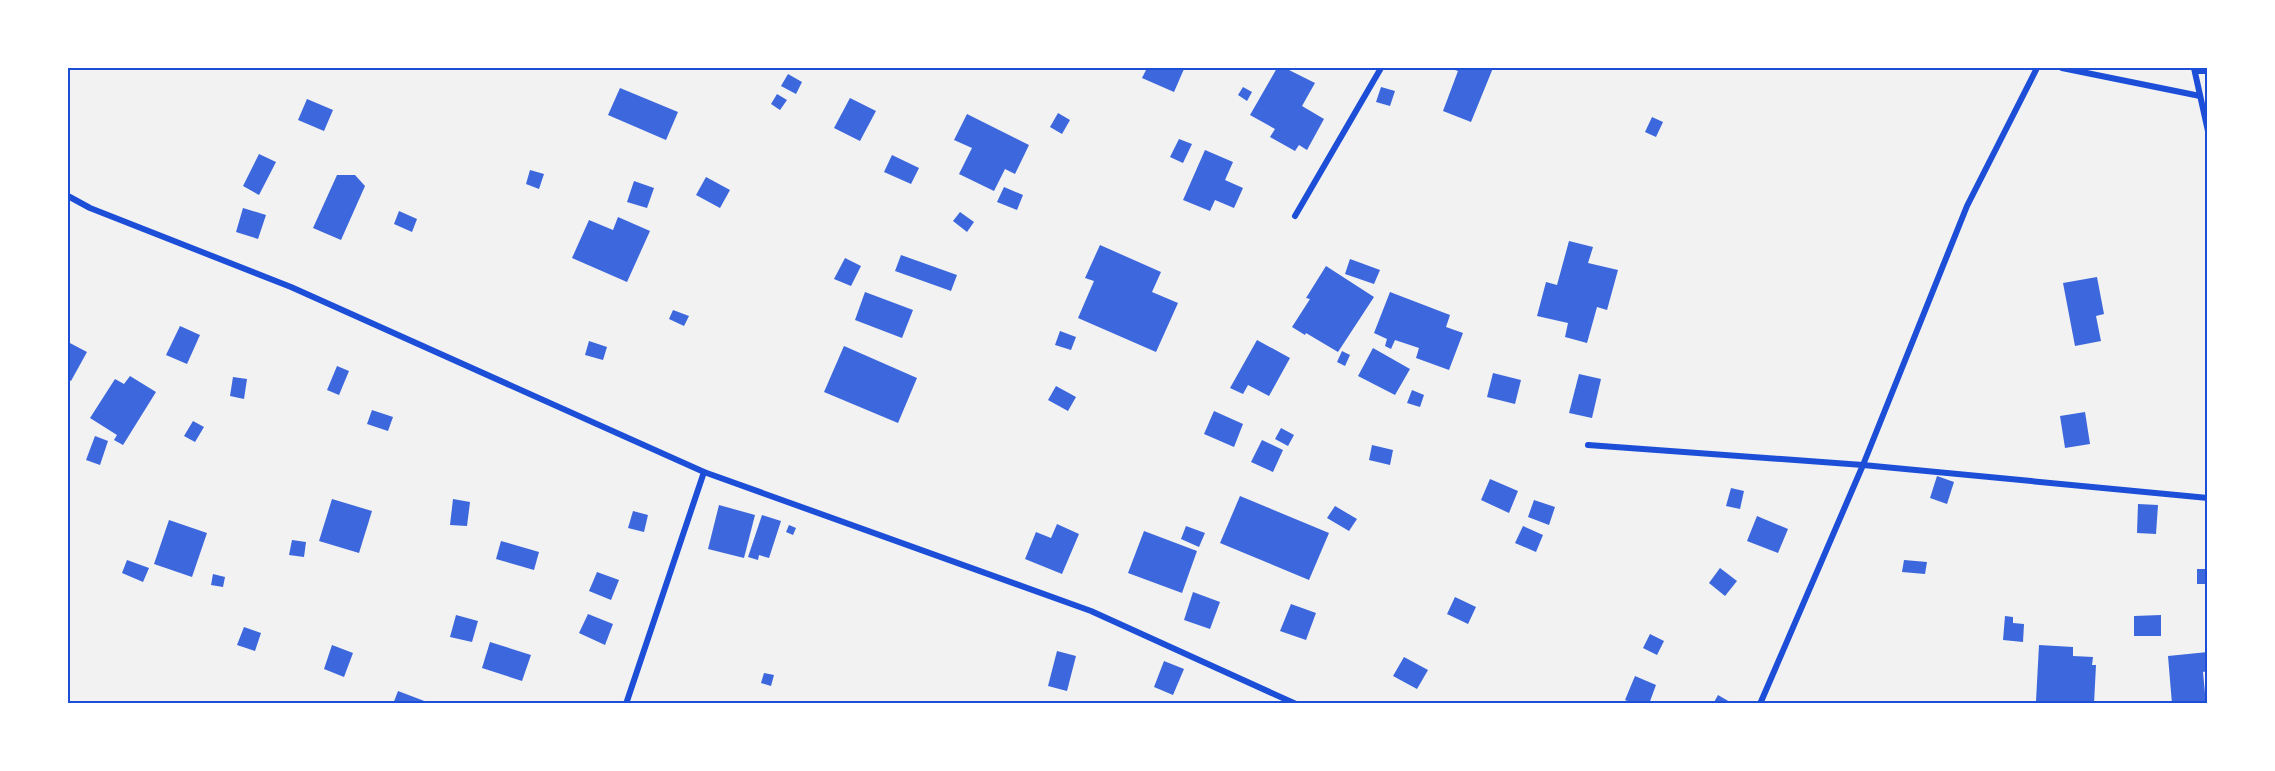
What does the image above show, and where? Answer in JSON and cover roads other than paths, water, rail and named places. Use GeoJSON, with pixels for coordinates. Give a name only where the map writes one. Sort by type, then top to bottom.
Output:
{"type":"FeatureCollection","features":[{"type":"Feature","properties":{"kind":"street"},"geometry":{"type":"LineString","coordinates":[[1295,216],[1381,68]]}},
{"type":"Feature","properties":{"kind":"street"},"geometry":{"type":"LineString","coordinates":[[1761,704],[1863,465],[1967,206],[2037,68]]}},
{"type":"Feature","properties":{"kind":"street"},"geometry":{"type":"LineString","coordinates":[[2062,68],[2200,96]]}},
{"type":"Feature","properties":{"kind":"street"},"geometry":{"type":"LineString","coordinates":[[2208,70],[2194,69],[2208,131]]}},
{"type":"Feature","properties":{"kind":"street"},"geometry":{"type":"LineString","coordinates":[[68,196],[90,208],[291,287],[704,472],[1092,611],[1296,704]]}},
{"type":"Feature","properties":{"kind":"street"},"geometry":{"type":"LineString","coordinates":[[1588,445],[1863,465],[2208,498]]}},
{"type":"Feature","properties":{"kind":"street"},"geometry":{"type":"LineString","coordinates":[[626,704],[704,472]]}}]}
